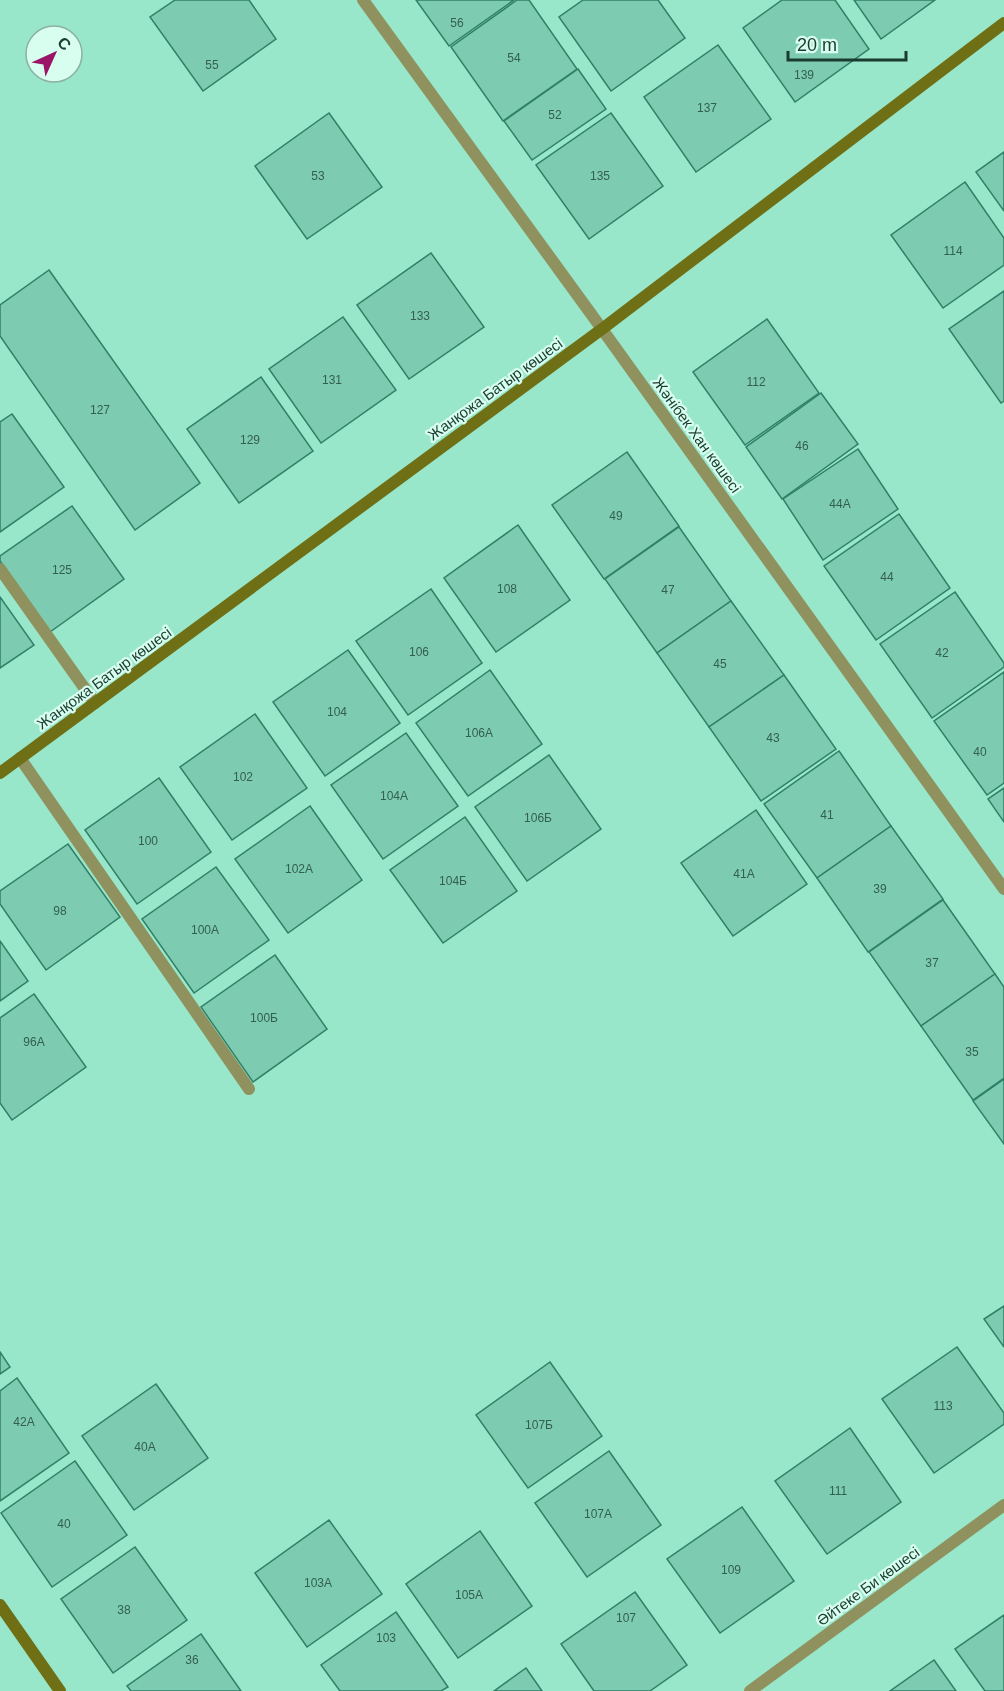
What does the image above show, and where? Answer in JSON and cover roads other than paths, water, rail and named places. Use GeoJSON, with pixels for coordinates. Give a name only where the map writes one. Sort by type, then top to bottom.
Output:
{"type":"FeatureCollection","features":[{"type":"Feature","properties":{"kind":"main road","name":"Жанқожа Батыр көшесі"},"geometry":{"type":"LineString","coordinates":[[0,774],[602,329],[1004,23]]}},
{"type":"Feature","properties":{"kind":"main road"},"geometry":{"type":"LineString","coordinates":[[0,1605],[60,1691]]}},
{"type":"Feature","properties":{"kind":"street","name":"Жәнібек Хан көшесі"},"geometry":{"type":"LineString","coordinates":[[363,0],[1004,889]]}},
{"type":"Feature","properties":{"kind":"street"},"geometry":{"type":"LineString","coordinates":[[0,569],[95,703]]}},
{"type":"Feature","properties":{"kind":"street"},"geometry":{"type":"LineString","coordinates":[[20,758],[249,1089]]}},
{"type":"Feature","properties":{"kind":"street","name":"Әйтеке Би көшесі"},"geometry":{"type":"LineString","coordinates":[[750,1691],[1004,1505]]}}]}
